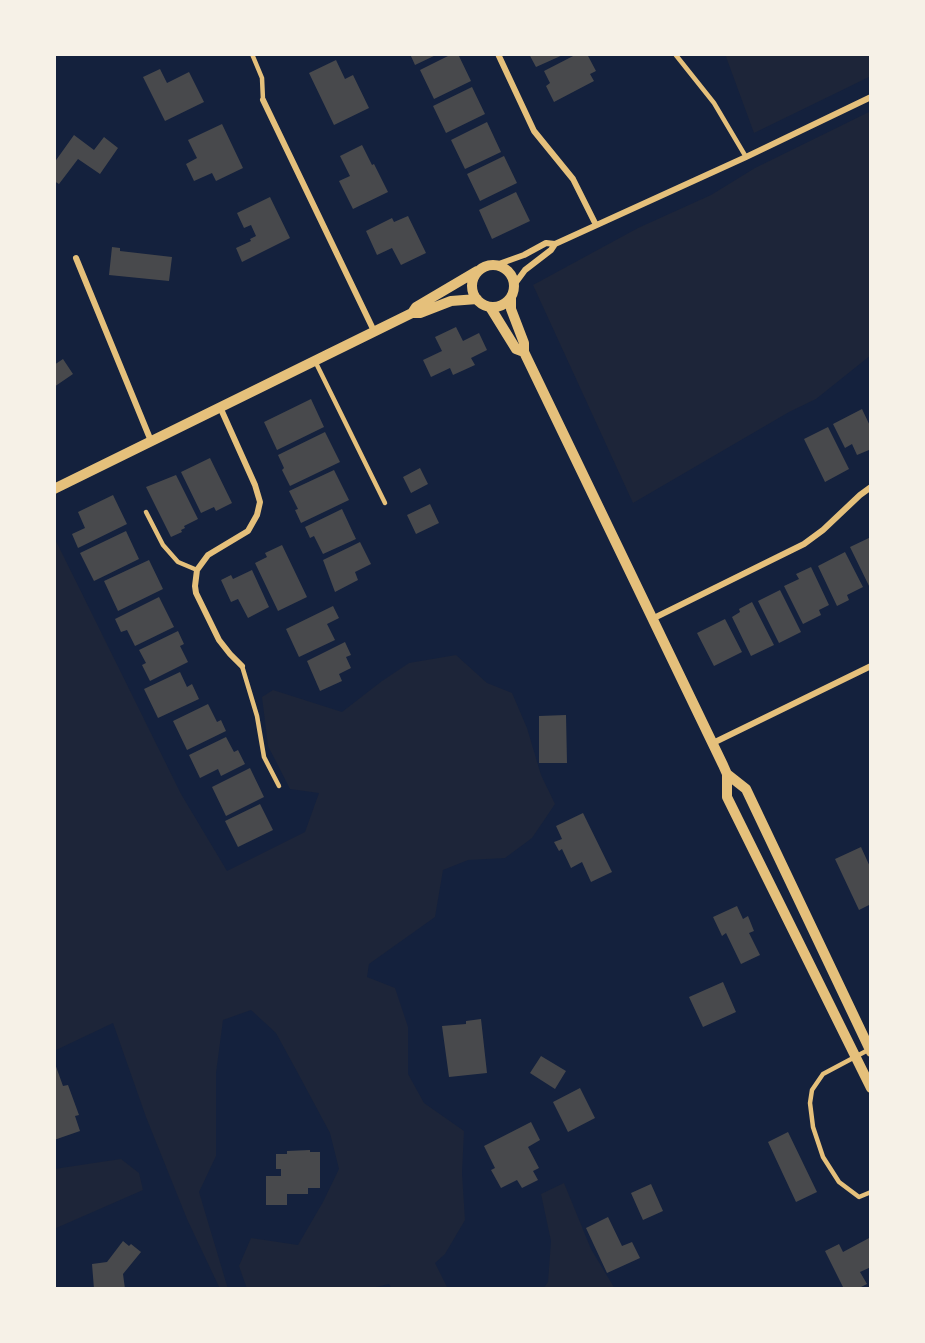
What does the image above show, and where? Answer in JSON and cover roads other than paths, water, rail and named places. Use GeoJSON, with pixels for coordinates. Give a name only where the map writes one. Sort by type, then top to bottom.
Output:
{"type":"FeatureCollection","features":[{"type":"Feature","properties":{"kind":"street"},"geometry":{"type":"LineString","coordinates":[[498,54],[534,131],[573,179],[596,225]]}},
{"type":"Feature","properties":{"kind":"street"},"geometry":{"type":"LineString","coordinates":[[412,313],[416,308],[489,265],[496,265],[524,255],[546,243],[555,244],[871,97]]}},
{"type":"Feature","properties":{"kind":"street"},"geometry":{"type":"LineString","coordinates":[[263,100],[374,331]]}},
{"type":"Feature","properties":{"kind":"street"},"geometry":{"type":"LineString","coordinates":[[555,244],[551,250],[525,270],[514,285],[511,309],[524,343],[524,352],[728,774],[746,789],[870,1050]]}},
{"type":"Feature","properties":{"kind":"street"},"geometry":{"type":"LineString","coordinates":[[76,258],[151,441]]}},
{"type":"Feature","properties":{"kind":"street"},"geometry":{"type":"LineString","coordinates":[[496,265],[504,268],[510,274],[514,285]]}},
{"type":"Feature","properties":{"kind":"street"},"geometry":{"type":"LineString","coordinates":[[477,271],[472,283],[477,299]]}},
{"type":"Feature","properties":{"kind":"street"},"geometry":{"type":"LineString","coordinates":[[490,307],[505,303],[511,297]]}},
{"type":"Feature","properties":{"kind":"street"},"geometry":{"type":"LineString","coordinates":[[54,489],[412,313],[420,313],[451,301],[477,299],[490,307],[516,349],[524,352]]}},
{"type":"Feature","properties":{"kind":"street"},"geometry":{"type":"LineString","coordinates":[[220,407],[255,485],[260,502],[257,515],[248,531],[208,555],[197,570],[196,593],[219,640],[242,666]]}},
{"type":"Feature","properties":{"kind":"street"},"geometry":{"type":"LineString","coordinates":[[654,618],[804,544],[871,487]]}},
{"type":"Feature","properties":{"kind":"street"},"geometry":{"type":"LineString","coordinates":[[713,743],[871,666]]}},
{"type":"Feature","properties":{"kind":"street"},"geometry":{"type":"LineString","coordinates":[[728,774],[727,797],[871,1088]]}},
{"type":"Feature","properties":{"kind":"lane"},"geometry":{"type":"LineString","coordinates":[[252,54],[262,78],[263,100]]}},
{"type":"Feature","properties":{"kind":"lane"},"geometry":{"type":"LineString","coordinates":[[675,54],[714,103],[746,157]]}},
{"type":"Feature","properties":{"kind":"lane"},"geometry":{"type":"LineString","coordinates":[[315,361],[386,503]]}},
{"type":"Feature","properties":{"kind":"lane"},"geometry":{"type":"LineString","coordinates":[[146,512],[163,545],[178,562],[197,570]]}},
{"type":"Feature","properties":{"kind":"lane"},"geometry":{"type":"LineString","coordinates":[[242,666],[257,716],[264,757],[279,786]]}},
{"type":"Feature","properties":{"kind":"lane"},"geometry":{"type":"LineString","coordinates":[[870,1050],[823,1074],[813,1090],[810,1103],[813,1127],[824,1157],[839,1182],[859,1197],[871,1192]]}}]}
